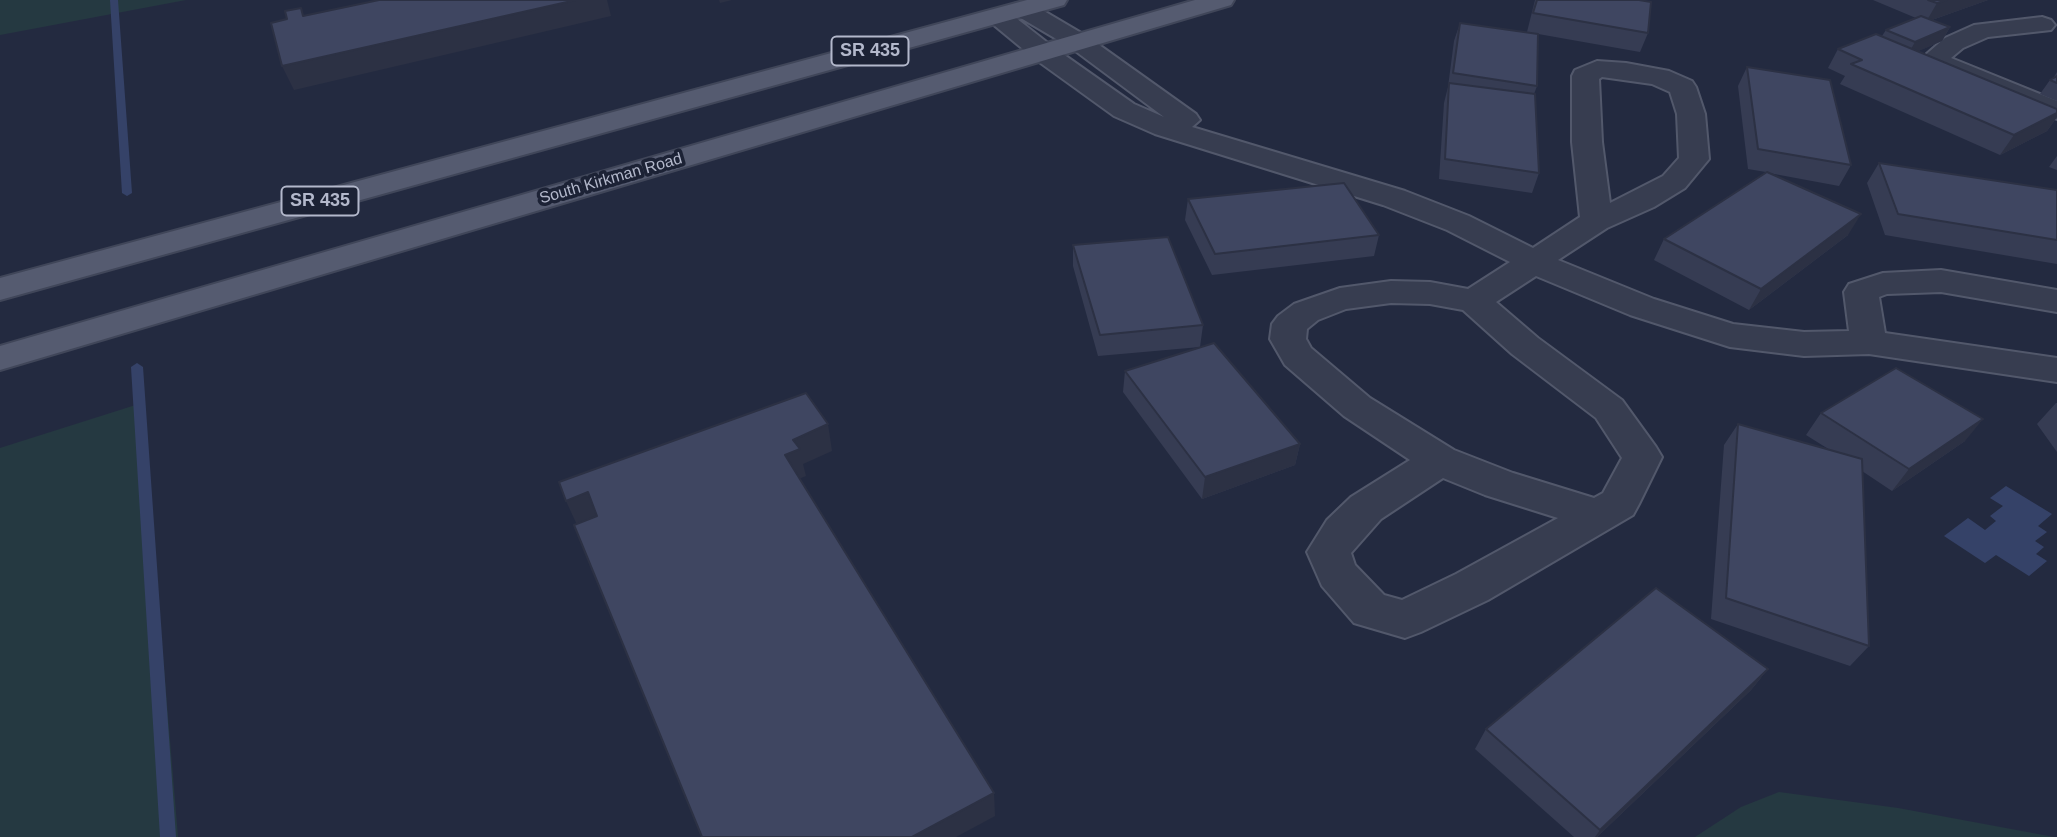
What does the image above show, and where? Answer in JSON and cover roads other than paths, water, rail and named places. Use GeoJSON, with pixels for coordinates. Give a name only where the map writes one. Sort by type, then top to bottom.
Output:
{"type":"FeatureCollection","features":[{"type":"Feature","properties":{"kind":"main road","name":"SR 435"},"geometry":{"type":"LineString","coordinates":[[0,289],[1055,0]]}},
{"type":"Feature","properties":{"kind":"main road","name":"South Kirkman Road"},"geometry":{"type":"LineString","coordinates":[[0,358],[1222,0]]}},
{"type":"Feature","properties":{"kind":"street"},"geometry":{"type":"LineString","coordinates":[[1011,12],[1079,42],[1214,143]]}},
{"type":"Feature","properties":{"kind":"street"},"geometry":{"type":"LineString","coordinates":[[1011,12],[1044,53],[1124,110],[1165,128],[1394,198],[1458,223],[1532,261],[1642,307],[1730,335],[1804,344],[1869,342],[2057,370]]}},
{"type":"Feature","properties":{"kind":"street"},"geometry":{"type":"LineString","coordinates":[[2045,24],[1983,30],[1954,43],[1935,58],[1937,62],[1955,71],[2057,111]]}},
{"type":"Feature","properties":{"kind":"street"},"geometry":{"type":"LineString","coordinates":[[1475,301],[1596,221]]}},
{"type":"Feature","properties":{"kind":"street"},"geometry":{"type":"LineString","coordinates":[[1869,342],[1861,292],[1884,284],[1941,281],[2057,301]]}},
{"type":"Feature","properties":{"kind":"street"},"geometry":{"type":"LineString","coordinates":[[1440,460],[1366,508],[1342,532],[1329,552],[1337,574],[1370,610],[1405,619],[1472,587],[1598,516],[1618,504],[1642,457],[1609,409],[1525,346],[1475,301],[1430,293],[1391,292],[1366,295],[1340,299],[1306,312],[1290,324],[1288,339],[1298,356],[1357,407],[1440,460],[1499,484],[1598,516]]}},
{"type":"Feature","properties":{"kind":"water"},"geometry":{"type":"Polygon","coordinates":[[[2006,486],[2052,514],[2038,526],[2047,532],[2035,541],[2044,547],[2036,554],[2047,561],[2029,576],[1996,555],[1985,563],[1944,536],[1968,518],[1985,530],[1996,521],[1990,516],[2003,506],[1990,498],[2006,486]]]}},
{"type":"Feature","properties":{"kind":"waterway"},"geometry":{"type":"LineString","coordinates":[[114,0],[127,193]]}},
{"type":"Feature","properties":{"kind":"waterway"},"geometry":{"type":"LineString","coordinates":[[137,367],[168,837]]}}]}
